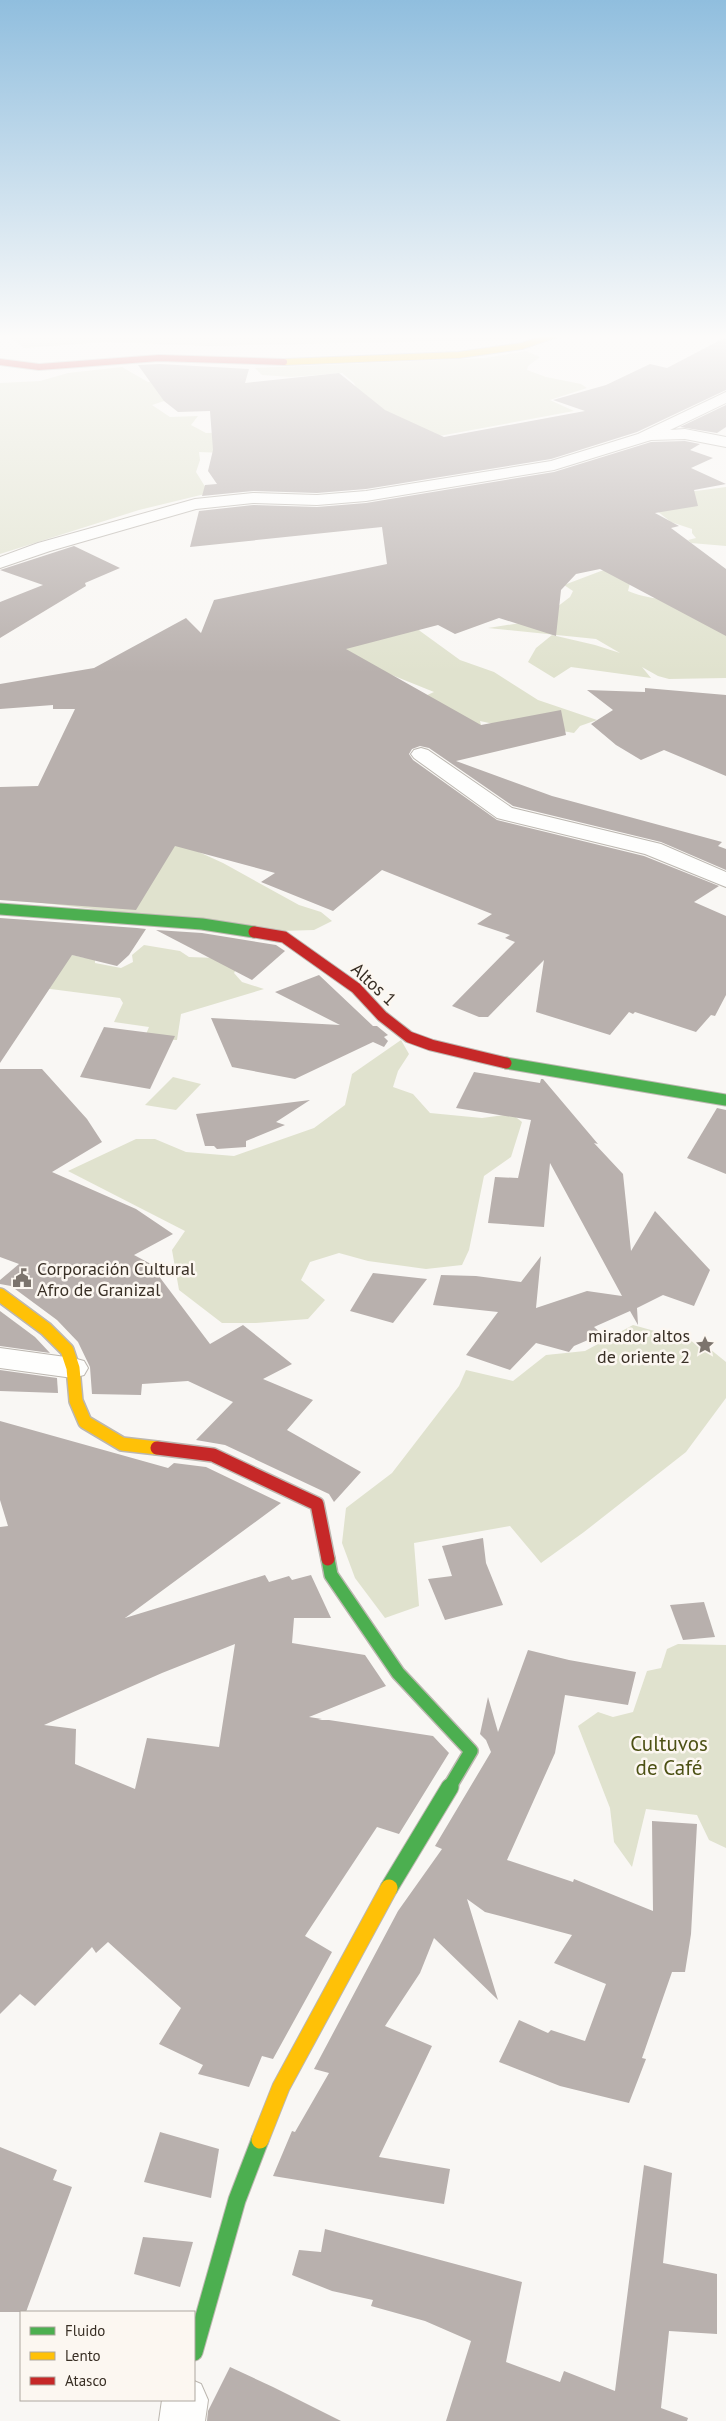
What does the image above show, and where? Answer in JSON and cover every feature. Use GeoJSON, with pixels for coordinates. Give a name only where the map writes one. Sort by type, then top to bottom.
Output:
{"type":"FeatureCollection","features":[{"type":"Feature","properties":{"kind":"street"},"geometry":{"type":"LineString","coordinates":[[0,563],[44,547],[195,504],[253,498],[317,500],[399,491],[554,465],[609,447]]}},
{"type":"Feature","properties":{"kind":"street"},"geometry":{"type":"LineString","coordinates":[[421,754],[505,813],[653,849],[726,880]]}},
{"type":"Feature","properties":{"kind":"street","name":"Altos 1"},"geometry":{"type":"LineString","coordinates":[[0,909],[202,924],[284,937],[356,988],[382,1016],[409,1037],[431,1045],[507,1063],[534,1066],[726,1100]]}},
{"type":"Feature","properties":{"kind":"street"},"geometry":{"type":"LineString","coordinates":[[0,1295],[46,1329],[67,1350],[72,1368],[76,1401],[85,1422],[122,1444],[213,1455],[317,1504],[331,1575],[398,1673],[472,1751],[394,1878],[281,2087],[237,2200],[195,2348]]}},
{"type":"Feature","properties":{"kind":"street"},"geometry":{"type":"LineString","coordinates":[[0,1358],[72,1368]]}},
{"type":"Feature","properties":{"kind":"street"},"geometry":{"type":"LineString","coordinates":[[182,2421],[186,2401]]}},
{"type":"Feature","properties":{"kind":"green space"},"geometry":{"type":"Polygon","coordinates":[[[0,447],[249,447],[249,454],[199,452],[200,460],[196,472],[209,493],[139,510],[0,554],[0,447]]]}},
{"type":"Feature","properties":{"kind":"green space"},"geometry":{"type":"Polygon","coordinates":[[[661,487],[696,491],[726,487],[726,546],[691,543],[688,540],[696,538],[692,533],[692,529],[671,522],[657,511],[661,487]]]}},
{"type":"Feature","properties":{"kind":"green space"},"geometry":{"type":"Polygon","coordinates":[[[643,562],[631,579],[628,591],[641,596],[665,599],[726,590],[726,678],[669,679],[658,676],[642,667],[651,678],[571,667],[554,678],[528,662],[536,648],[552,635],[620,653],[596,639],[488,628],[540,620],[570,597],[573,591],[564,585],[601,571],[643,562]]]}},
{"type":"Feature","properties":{"kind":"green space"},"geometry":{"type":"Polygon","coordinates":[[[403,612],[420,631],[460,660],[494,672],[538,700],[597,720],[580,726],[574,733],[539,727],[521,730],[480,721],[483,733],[401,707],[434,692],[367,665],[338,662],[338,636],[403,612]]]}},
{"type":"Feature","properties":{"kind":"green space"},"geometry":{"type":"Polygon","coordinates":[[[157,833],[223,863],[299,905],[321,912],[332,921],[314,930],[281,931],[0,898],[0,842],[157,833]]]}},
{"type":"Feature","properties":{"kind":"green space"},"geometry":{"type":"Polygon","coordinates":[[[144,945],[180,951],[189,957],[216,958],[238,966],[234,973],[242,982],[264,989],[181,1014],[177,1040],[144,1039],[149,1027],[114,1022],[123,1003],[120,998],[12,984],[60,952],[85,958],[95,958],[95,963],[121,968],[133,962],[132,955],[144,945]]]}},
{"type":"Feature","properties":{"kind":"green space"},"geometry":{"type":"Polygon","coordinates":[[[401,1040],[409,1054],[398,1071],[393,1087],[413,1094],[430,1113],[482,1118],[512,1114],[522,1122],[511,1157],[484,1176],[469,1250],[462,1265],[426,1269],[368,1261],[339,1253],[310,1262],[301,1280],[325,1300],[308,1319],[256,1323],[222,1323],[179,1290],[172,1250],[185,1231],[68,1171],[136,1139],[155,1139],[186,1152],[234,1156],[314,1128],[345,1105],[352,1074],[401,1040]]]}},
{"type":"Feature","properties":{"kind":"green space"},"geometry":{"type":"Polygon","coordinates":[[[173,1077],[201,1084],[176,1110],[145,1105],[173,1077]]]}},
{"type":"Feature","properties":{"kind":"green space"},"geometry":{"type":"Polygon","coordinates":[[[633,1325],[705,1345],[726,1362],[726,1398],[686,1452],[584,1532],[541,1563],[510,1526],[414,1543],[419,1606],[385,1618],[355,1578],[342,1543],[346,1508],[392,1473],[459,1386],[466,1370],[513,1381],[546,1355],[585,1351],[633,1325]]]}},
{"type":"Feature","properties":{"kind":"green space","name":"Cultuvos de Café"},"geometry":{"type":"Polygon","coordinates":[[[678,1644],[726,1645],[726,1848],[709,1840],[697,1815],[646,1809],[632,1867],[614,1842],[610,1808],[578,1726],[598,1712],[613,1717],[633,1712],[647,1671],[661,1668],[667,1649],[678,1644]]]}},
{"type":"Feature","properties":{"kind":"building"},"geometry":{"type":"Polygon","coordinates":[[[213,447],[589,447],[551,459],[366,489],[317,493],[253,491],[202,496],[205,485],[217,484],[208,471],[213,447]]]}},
{"type":"Feature","properties":{"kind":"building"},"geometry":{"type":"Polygon","coordinates":[[[635,447],[695,447],[690,450],[713,458],[691,468],[726,484],[694,490],[698,506],[655,513],[679,526],[671,528],[726,569],[726,636],[600,569],[576,574],[561,590],[556,636],[499,618],[455,634],[438,625],[346,649],[481,725],[561,710],[566,735],[456,761],[552,796],[722,842],[718,846],[726,849],[726,870],[661,842],[513,806],[429,748],[420,746],[412,749],[409,754],[413,760],[497,820],[644,856],[719,886],[694,902],[726,916],[726,995],[715,1016],[711,1015],[696,1032],[635,1012],[633,1014],[629,1012],[610,1035],[536,1012],[544,960],[488,1017],[479,1017],[452,1006],[515,942],[505,938],[510,935],[477,924],[492,914],[382,870],[333,911],[261,882],[275,873],[175,846],[136,910],[0,900],[0,787],[38,786],[75,709],[53,709],[53,705],[0,709],[0,684],[94,668],[186,618],[201,633],[214,600],[387,564],[382,527],[190,547],[199,511],[253,505],[317,507],[366,503],[554,472],[635,447]]]}},
{"type":"Feature","properties":{"kind":"building"},"geometry":{"type":"Polygon","coordinates":[[[74,546],[120,568],[85,583],[86,586],[0,638],[0,602],[43,585],[0,570],[74,546]]]}},
{"type":"Feature","properties":{"kind":"building"},"geometry":{"type":"Polygon","coordinates":[[[645,688],[726,695],[726,776],[664,750],[641,760],[616,745],[591,724],[613,710],[587,690],[645,692],[645,688]]]}},
{"type":"Feature","properties":{"kind":"building"},"geometry":{"type":"Polygon","coordinates":[[[0,918],[146,929],[129,955],[117,966],[72,955],[0,1063],[0,918]]]}},
{"type":"Feature","properties":{"kind":"building"},"geometry":{"type":"Polygon","coordinates":[[[156,930],[202,933],[276,945],[285,951],[252,980],[156,930]]]}},
{"type":"Feature","properties":{"kind":"building"},"geometry":{"type":"Polygon","coordinates":[[[319,975],[373,1026],[377,1026],[388,1035],[384,1037],[388,1041],[384,1047],[373,1042],[295,1079],[232,1067],[211,1018],[340,1025],[275,992],[319,975]]]}},
{"type":"Feature","properties":{"kind":"building"},"geometry":{"type":"Polygon","coordinates":[[[104,1027],[175,1036],[150,1089],[80,1077],[104,1027]]]}},
{"type":"Feature","properties":{"kind":"building"},"geometry":{"type":"Polygon","coordinates":[[[0,1069],[42,1069],[87,1119],[102,1142],[52,1172],[136,1209],[173,1234],[134,1255],[149,1263],[210,1344],[243,1325],[292,1364],[263,1379],[313,1400],[287,1430],[361,1472],[334,1502],[329,1494],[225,1445],[196,1440],[233,1402],[188,1381],[142,1384],[141,1395],[92,1394],[90,1367],[78,1342],[57,1320],[11,1286],[0,1284],[0,1280],[19,1264],[0,1257],[0,1069]]]}},
{"type":"Feature","properties":{"kind":"building"},"geometry":{"type":"Polygon","coordinates":[[[474,1072],[540,1083],[541,1079],[543,1079],[598,1144],[594,1143],[623,1174],[631,1251],[655,1211],[710,1270],[694,1306],[663,1295],[637,1308],[638,1325],[630,1311],[594,1327],[602,1334],[574,1346],[569,1352],[536,1343],[510,1370],[466,1355],[498,1312],[433,1305],[441,1275],[476,1276],[521,1282],[541,1256],[536,1308],[587,1291],[622,1296],[550,1163],[544,1227],[488,1223],[495,1177],[518,1178],[531,1120],[456,1108],[474,1072]]]}},
{"type":"Feature","properties":{"kind":"building"},"geometry":{"type":"Polygon","coordinates":[[[310,1100],[276,1122],[285,1125],[246,1141],[246,1147],[217,1149],[214,1146],[205,1146],[196,1114],[310,1100]]]}},
{"type":"Feature","properties":{"kind":"building"},"geometry":{"type":"Polygon","coordinates":[[[717,1108],[726,1110],[726,1174],[687,1158],[717,1108]]]}},
{"type":"Feature","properties":{"kind":"building"},"geometry":{"type":"Polygon","coordinates":[[[373,1273],[427,1279],[393,1323],[350,1311],[373,1273]]]}},
{"type":"Feature","properties":{"kind":"building"},"geometry":{"type":"Polygon","coordinates":[[[0,1311],[35,1337],[50,1353],[0,1346],[0,1311]]]}},
{"type":"Feature","properties":{"kind":"building"},"geometry":{"type":"Polygon","coordinates":[[[0,1370],[57,1378],[58,1393],[0,1391],[0,1370]]]}},
{"type":"Feature","properties":{"kind":"building"},"geometry":{"type":"Polygon","coordinates":[[[0,1421],[168,1468],[174,1463],[206,1467],[281,1503],[125,1618],[265,1575],[269,1582],[289,1576],[292,1580],[311,1575],[331,1618],[294,1618],[292,1643],[365,1655],[386,1686],[309,1717],[322,1719],[318,1720],[329,1720],[433,1736],[449,1753],[399,1834],[377,1827],[305,1936],[332,1952],[273,2059],[262,2056],[249,2087],[198,2074],[203,2065],[159,2044],[181,2008],[108,1942],[96,1953],[92,1947],[35,2006],[20,1994],[0,2014],[0,1527],[8,1526],[0,1500],[0,1421]],[[235,1644],[162,1673],[44,1725],[76,1729],[75,1764],[135,1789],[147,1738],[219,1747],[235,1644]]]}},
{"type":"Feature","properties":{"kind":"building"},"geometry":{"type":"Polygon","coordinates":[[[483,1538],[486,1563],[503,1605],[445,1620],[428,1579],[452,1576],[442,1546],[483,1538]]]}},
{"type":"Feature","properties":{"kind":"building"},"geometry":{"type":"Polygon","coordinates":[[[704,1602],[715,1637],[683,1640],[670,1605],[704,1602]]]}},
{"type":"Feature","properties":{"kind":"building"},"geometry":{"type":"Polygon","coordinates":[[[528,1650],[569,1660],[636,1672],[628,1705],[565,1695],[555,1753],[507,1860],[573,1882],[574,1879],[653,1911],[652,1821],[697,1824],[691,1934],[685,1972],[672,1972],[642,2058],[646,2059],[629,2103],[560,2086],[499,2062],[519,2020],[548,2033],[551,2030],[585,2041],[606,1984],[554,1963],[572,1935],[485,1912],[467,1899],[498,2000],[434,1938],[420,1973],[385,2026],[432,2046],[379,2157],[450,2169],[444,2204],[273,2176],[292,2131],[295,2132],[329,2073],[314,2069],[398,1911],[442,1849],[435,1846],[491,1752],[486,1740],[480,1734],[488,1697],[498,1732],[528,1650]]]}},
{"type":"Feature","properties":{"kind":"building"},"geometry":{"type":"Polygon","coordinates":[[[160,2132],[219,2149],[211,2198],[144,2182],[160,2132]]]}},
{"type":"Feature","properties":{"kind":"building"},"geometry":{"type":"Polygon","coordinates":[[[0,2147],[57,2170],[53,2180],[72,2187],[26,2311],[0,2312],[0,2147]]]}},
{"type":"Feature","properties":{"kind":"building"},"geometry":{"type":"Polygon","coordinates":[[[644,2165],[672,2173],[663,2263],[717,2274],[717,2334],[669,2331],[661,2408],[688,2418],[687,2421],[446,2421],[471,2341],[425,2321],[371,2306],[373,2300],[332,2291],[292,2275],[299,2250],[321,2252],[325,2229],[522,2282],[506,2362],[560,2382],[564,2371],[615,2391],[644,2165]]]}},
{"type":"Feature","properties":{"kind":"building"},"geometry":{"type":"Polygon","coordinates":[[[143,2237],[193,2242],[180,2287],[134,2274],[143,2237]]]}},
{"type":"Feature","properties":{"kind":"building"},"geometry":{"type":"Polygon","coordinates":[[[230,2367],[341,2421],[207,2421],[208,2411],[230,2367]]]}},
{"type":"Feature","properties":{"kind":"traffic: fast"},"geometry":{"type":"LineString","coordinates":[[0,909],[202,924],[254,932]]}},
{"type":"Feature","properties":{"kind":"traffic: fast"},"geometry":{"type":"LineString","coordinates":[[506,1063],[726,1100]]}},
{"type":"Feature","properties":{"kind":"traffic: fast"},"geometry":{"type":"LineString","coordinates":[[328,1559],[331,1575],[398,1673],[471,1751],[389,1888]]}},
{"type":"Feature","properties":{"kind":"traffic: fast"},"geometry":{"type":"LineString","coordinates":[[195,2348],[237,2200],[260,2140]]}},
{"type":"Feature","properties":{"kind":"traffic: slow"},"geometry":{"type":"LineString","coordinates":[[0,1295],[46,1329],[67,1350],[73,1368],[76,1401],[85,1422],[122,1444],[157,1448]]}},
{"type":"Feature","properties":{"kind":"traffic: slow"},"geometry":{"type":"LineString","coordinates":[[260,2140],[281,2087],[389,1888]]}},
{"type":"Feature","properties":{"kind":"traffic: jam"},"geometry":{"type":"LineString","coordinates":[[254,932],[284,937],[356,988],[382,1016],[409,1037],[431,1045],[506,1063]]}},
{"type":"Feature","properties":{"kind":"traffic: jam"},"geometry":{"type":"LineString","coordinates":[[157,1448],[213,1455],[317,1504],[328,1559]]}},
{"type":"Feature","properties":{"kind":"place","name":"Corporación Cultural Afro de Granizal"},"geometry":{"type":"Point","coordinates":[22,1278]}},
{"type":"Feature","properties":{"kind":"place","name":"mirador altos de oriente 2"},"geometry":{"type":"Point","coordinates":[705,1345]}}]}
